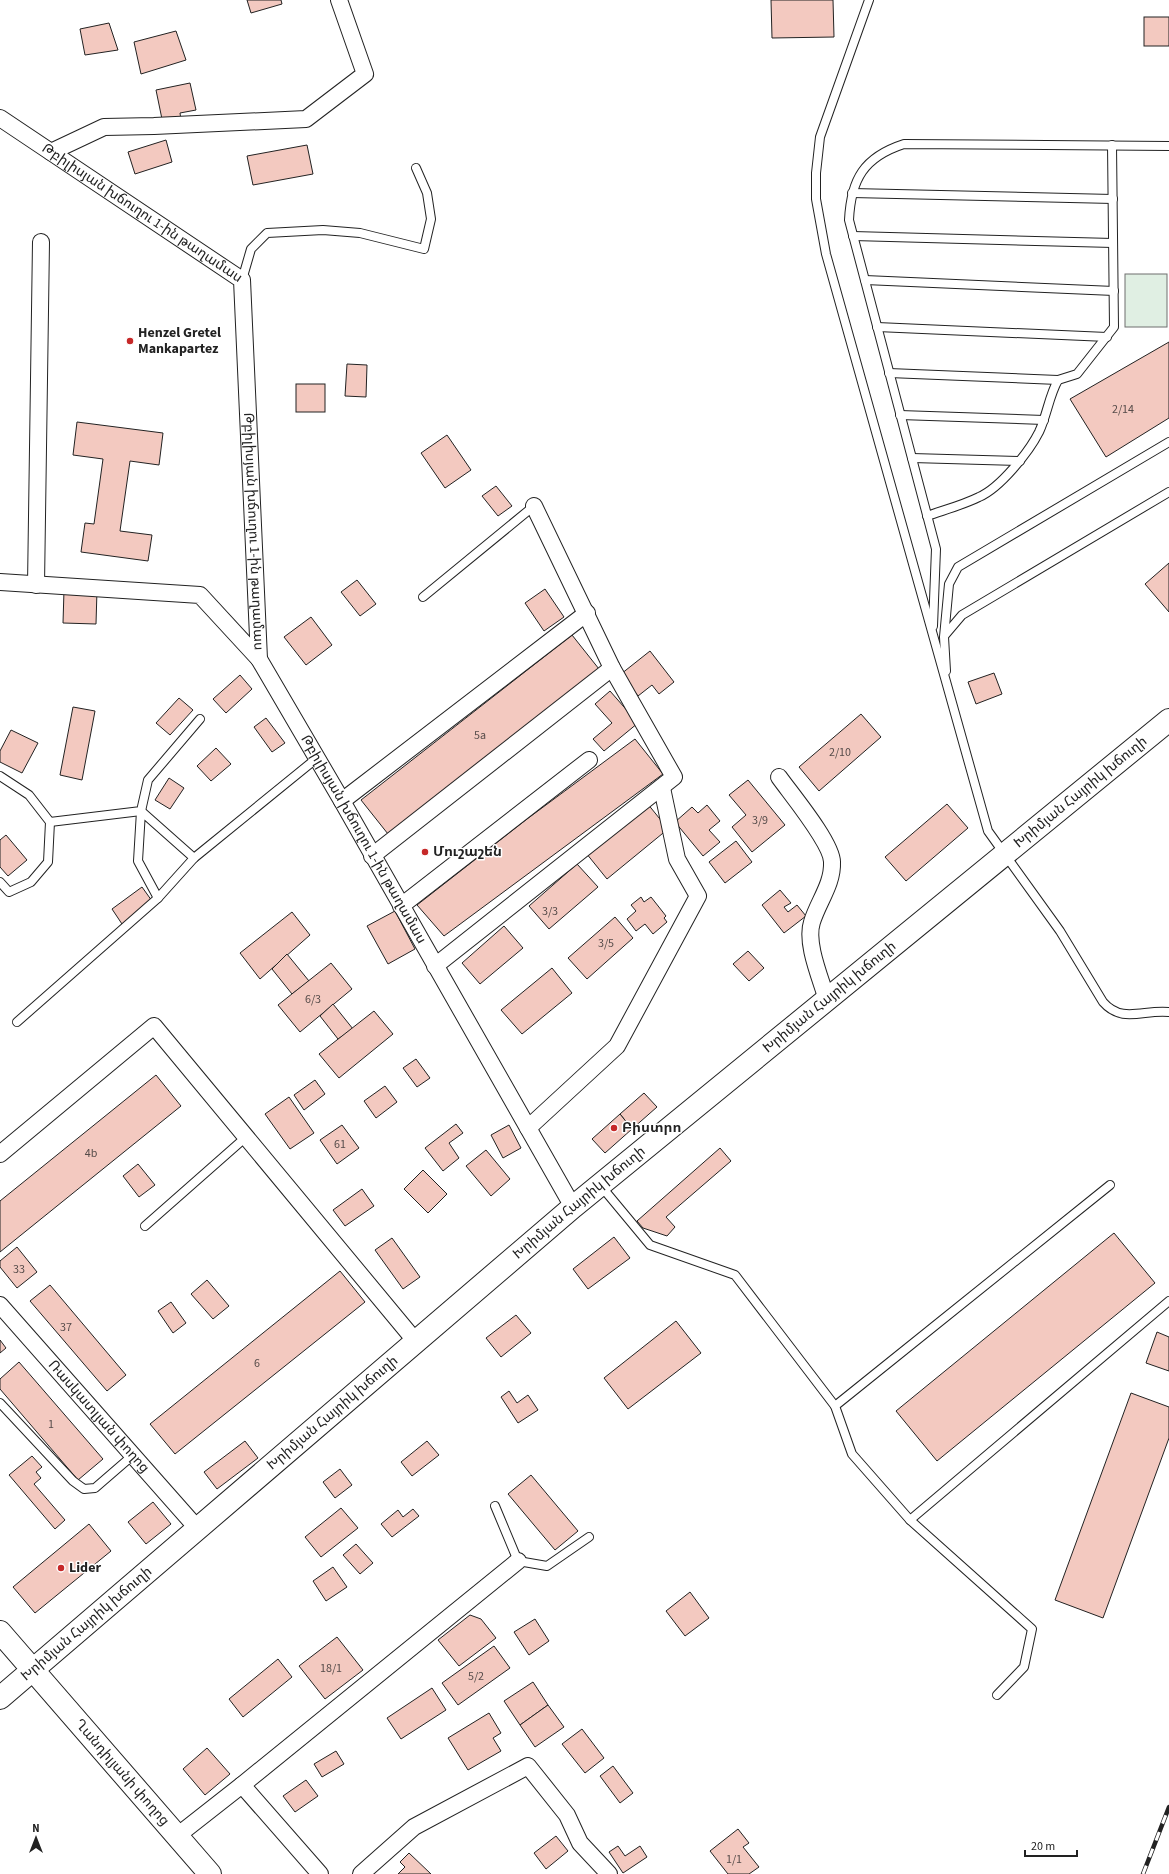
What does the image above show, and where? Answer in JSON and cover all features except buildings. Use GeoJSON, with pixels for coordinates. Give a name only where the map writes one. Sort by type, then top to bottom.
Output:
{"type":"FeatureCollection","features":[{"type":"Feature","properties":{"kind":"main road","name":"Խրիմյան Հայրիկ խճուղի"},"geometry":{"type":"LineString","coordinates":[[0,1698],[34,1671],[197,1528],[417,1343],[573,1207],[1169,720]]}},
{"type":"Feature","properties":{"kind":"main road","name":"Ղանդիլյանի փողոց"},"geometry":{"type":"LineString","coordinates":[[0,1632],[210,1874]]}},
{"type":"Feature","properties":{"kind":"street"},"geometry":{"type":"LineString","coordinates":[[51,152],[104,127],[306,119],[365,74],[339,0]]}},
{"type":"Feature","properties":{"kind":"street","name":"Թբիլիսյան խճուղու 1-ին թաղամաս"},"geometry":{"type":"LineString","coordinates":[[0,118],[242,280],[259,659],[342,801],[573,1207]]}},
{"type":"Feature","properties":{"kind":"street"},"geometry":{"type":"LineString","coordinates":[[36,585],[41,242]]}},
{"type":"Feature","properties":{"kind":"street"},"geometry":{"type":"LineString","coordinates":[[435,966],[674,777],[612,668],[587,613],[534,506]]}},
{"type":"Feature","properties":{"kind":"street"},"geometry":{"type":"LineString","coordinates":[[0,582],[200,595],[259,659]]}},
{"type":"Feature","properties":{"kind":"street"},"geometry":{"type":"LineString","coordinates":[[342,801],[587,613]]}},
{"type":"Feature","properties":{"kind":"street"},"geometry":{"type":"LineString","coordinates":[[372,856],[612,668]]}},
{"type":"Feature","properties":{"kind":"street"},"geometry":{"type":"LineString","coordinates":[[401,906],[589,760]]}},
{"type":"Feature","properties":{"kind":"street"},"geometry":{"type":"LineString","coordinates":[[779,777],[822,837],[832,860],[830,880],[811,924],[811,943],[827,1000]]}},
{"type":"Feature","properties":{"kind":"street"},"geometry":{"type":"LineString","coordinates":[[528,1128],[618,1046],[698,896],[677,859],[662,788]]}},
{"type":"Feature","properties":{"kind":"street"},"geometry":{"type":"LineString","coordinates":[[0,1154],[154,1026],[417,1343]]}},
{"type":"Feature","properties":{"kind":"street","name":"Ռասկատլյան փողոց"},"geometry":{"type":"LineString","coordinates":[[0,1305],[197,1528]]}},
{"type":"Feature","properties":{"kind":"street"},"geometry":{"type":"LineString","coordinates":[[177,1836],[518,1562]]}},
{"type":"Feature","properties":{"kind":"street"},"geometry":{"type":"LineString","coordinates":[[361,1874],[414,1827],[528,1766],[567,1815],[580,1843],[608,1874]]}},
{"type":"Feature","properties":{"kind":"street"},"geometry":{"type":"LineString","coordinates":[[242,1785],[320,1874]]}},
{"type":"Feature","properties":{"kind":"lane"},"geometry":{"type":"LineString","coordinates":[[870,0],[820,137],[816,173],[816,199],[826,254],[988,831],[1060,930],[1103,1002],[1110,1011],[1132,1015],[1146,1012],[1169,1012]]}},
{"type":"Feature","properties":{"kind":"lane"},"geometry":{"type":"LineString","coordinates":[[932,634],[936,549],[849,220],[852,194],[856,179],[879,155],[904,144],[1169,146]]}},
{"type":"Feature","properties":{"kind":"lane"},"geometry":{"type":"LineString","coordinates":[[890,373],[1058,380],[1077,374],[1114,327],[1112,145]]}},
{"type":"Feature","properties":{"kind":"lane"},"geometry":{"type":"LineString","coordinates":[[242,280],[251,249],[267,233],[323,230],[360,233],[424,249],[431,219],[427,193],[416,168]]}},
{"type":"Feature","properties":{"kind":"lane"},"geometry":{"type":"LineString","coordinates":[[852,194],[1113,199]]}},
{"type":"Feature","properties":{"kind":"lane"},"geometry":{"type":"LineString","coordinates":[[853,236],[1113,243]]}},
{"type":"Feature","properties":{"kind":"lane"},"geometry":{"type":"LineString","coordinates":[[865,280],[1114,291]]}},
{"type":"Feature","properties":{"kind":"lane"},"geometry":{"type":"LineString","coordinates":[[877,327],[1107,337]]}},
{"type":"Feature","properties":{"kind":"lane"},"geometry":{"type":"LineString","coordinates":[[927,516],[981,497],[991,490],[1020,461],[1032,444],[1044,420],[1052,390],[1058,380]]}},
{"type":"Feature","properties":{"kind":"lane"},"geometry":{"type":"LineString","coordinates":[[900,415],[1044,420]]}},
{"type":"Feature","properties":{"kind":"lane"},"geometry":{"type":"LineString","coordinates":[[947,687],[944,637],[949,584],[958,567],[1169,442]]}},
{"type":"Feature","properties":{"kind":"lane"},"geometry":{"type":"LineString","coordinates":[[912,458],[1020,461]]}},
{"type":"Feature","properties":{"kind":"lane"},"geometry":{"type":"LineString","coordinates":[[944,637],[962,615],[1169,492]]}},
{"type":"Feature","properties":{"kind":"lane"},"geometry":{"type":"LineString","coordinates":[[423,597],[534,506]]}},
{"type":"Feature","properties":{"kind":"lane"},"geometry":{"type":"LineString","coordinates":[[158,898],[138,861],[141,811],[148,780],[200,719]]}},
{"type":"Feature","properties":{"kind":"lane"},"geometry":{"type":"LineString","coordinates":[[17,1022],[158,898],[194,858],[317,758]]}},
{"type":"Feature","properties":{"kind":"lane"},"geometry":{"type":"LineString","coordinates":[[0,776],[29,796],[50,822],[48,862],[31,882],[9,892],[0,882]]}},
{"type":"Feature","properties":{"kind":"lane"},"geometry":{"type":"LineString","coordinates":[[50,822],[141,811],[194,858]]}},
{"type":"Feature","properties":{"kind":"lane"},"geometry":{"type":"LineString","coordinates":[[145,1226],[246,1137]]}},
{"type":"Feature","properties":{"kind":"lane"},"geometry":{"type":"LineString","coordinates":[[600,1185],[650,1244],[735,1276],[835,1406],[852,1454],[910,1520],[1032,1628],[1024,1667],[997,1695]]}},
{"type":"Feature","properties":{"kind":"lane"},"geometry":{"type":"LineString","coordinates":[[835,1406],[1110,1185]]}},
{"type":"Feature","properties":{"kind":"lane"},"geometry":{"type":"LineString","coordinates":[[910,1520],[1169,1301]]}},
{"type":"Feature","properties":{"kind":"lane"},"geometry":{"type":"LineString","coordinates":[[0,1403],[73,1481],[84,1490],[95,1488],[132,1456]]}},
{"type":"Feature","properties":{"kind":"lane"},"geometry":{"type":"LineString","coordinates":[[495,1506],[518,1562],[547,1566],[589,1538]]}},
{"type":"Feature","properties":{"kind":"green space"},"geometry":{"type":"Polygon","coordinates":[[[1125,274],[1167,274],[1167,327],[1125,327],[1125,274]]]}},
{"type":"Feature","properties":{"kind":"railway"},"geometry":{"type":"LineString","coordinates":[[1143,1874],[1169,1807]]}},
{"type":"Feature","properties":{"kind":"place","name":"Henzel Gretel Mankapartez"},"geometry":{"type":"Point","coordinates":[130,341]}},
{"type":"Feature","properties":{"kind":"place","name":"Մուշաշեն"},"geometry":{"type":"Point","coordinates":[425,852]}},
{"type":"Feature","properties":{"kind":"place","name":"Բիստրո"},"geometry":{"type":"Point","coordinates":[614,1128]}},
{"type":"Feature","properties":{"kind":"place","name":"Lider"},"geometry":{"type":"Point","coordinates":[61,1568]}}]}
